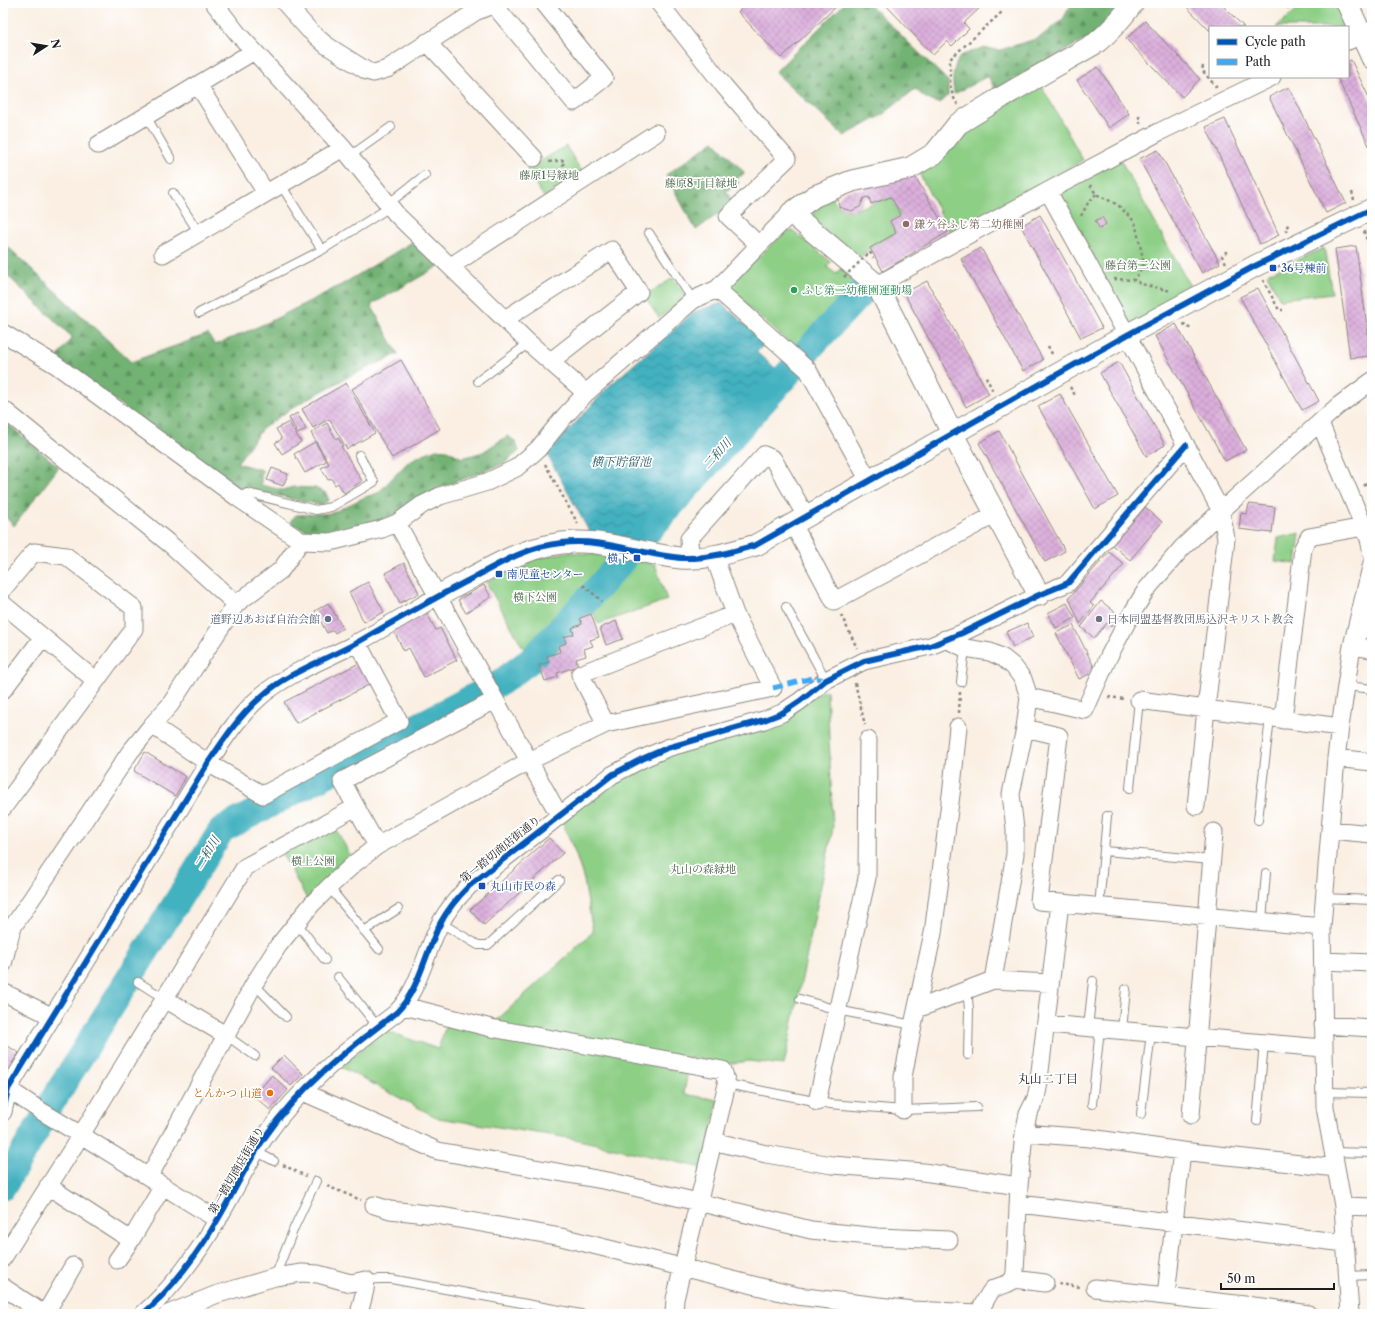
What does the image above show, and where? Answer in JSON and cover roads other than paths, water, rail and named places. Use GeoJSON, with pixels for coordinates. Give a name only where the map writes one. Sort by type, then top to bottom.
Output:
{"type":"FeatureCollection","features":[{"type":"Feature","properties":{"kind":"street"},"geometry":{"type":"LineString","coordinates":[[214,3],[254,52],[347,152],[397,215],[529,343],[586,392]]}},
{"type":"Feature","properties":{"kind":"street"},"geometry":{"type":"LineString","coordinates":[[285,3],[309,30],[326,45],[367,71],[374,73],[388,69],[475,12],[495,4],[574,102],[604,78],[544,3]]}},
{"type":"Feature","properties":{"kind":"street"},"geometry":{"type":"LineString","coordinates":[[659,3],[724,86],[787,159],[728,216],[759,245]]}},
{"type":"Feature","properties":{"kind":"street"},"geometry":{"type":"LineString","coordinates":[[3,334],[56,365],[238,498],[301,541],[330,542],[382,529],[397,522],[422,504],[440,496],[487,482],[516,468],[538,449],[586,392],[693,300],[717,289],[791,213],[815,196],[852,181],[910,168],[934,154],[958,124],[1096,43],[1112,29],[1133,3]]}},
{"type":"Feature","properties":{"kind":"street"},"geometry":{"type":"LineString","coordinates":[[1347,3],[1360,35],[1372,58]]}},
{"type":"Feature","properties":{"kind":"street"},"geometry":{"type":"LineString","coordinates":[[428,42],[534,158]]}},
{"type":"Feature","properties":{"kind":"street"},"geometry":{"type":"LineString","coordinates":[[98,145],[254,52]]}},
{"type":"Feature","properties":{"kind":"street"},"geometry":{"type":"LineString","coordinates":[[877,285],[1048,191],[1270,78]]}},
{"type":"Feature","properties":{"kind":"street"},"geometry":{"type":"LineString","coordinates":[[198,85],[266,193]]}},
{"type":"Feature","properties":{"kind":"street"},"geometry":{"type":"LineString","coordinates":[[451,266],[656,133]]}},
{"type":"Feature","properties":{"kind":"street"},"geometry":{"type":"LineString","coordinates":[[163,254],[266,193],[347,152]]}},
{"type":"Feature","properties":{"kind":"street"},"geometry":{"type":"LineString","coordinates":[[1048,191],[1221,511],[1226,539],[1196,806]]}},
{"type":"Feature","properties":{"kind":"street"},"geometry":{"type":"LineString","coordinates":[[3,1112],[6,1089],[53,1017],[208,763],[236,722],[261,697],[294,675],[357,642],[438,596],[514,556],[531,549],[562,542],[588,542],[668,556],[690,558],[714,556],[756,545],[1127,335],[1255,266],[1372,209]]}},
{"type":"Feature","properties":{"kind":"street"},"geometry":{"type":"LineString","coordinates":[[791,213],[877,285],[952,433],[1039,595]]}},
{"type":"Feature","properties":{"kind":"street"},"geometry":{"type":"LineString","coordinates":[[505,319],[612,250],[639,292],[551,361]]}},
{"type":"Feature","properties":{"kind":"street"},"geometry":{"type":"LineString","coordinates":[[717,289],[808,370],[869,481]]}},
{"type":"Feature","properties":{"kind":"street"},"geometry":{"type":"LineString","coordinates":[[1029,697],[1085,710],[1109,656],[1128,620],[1146,590],[1182,548],[1338,406],[1372,381]]}},
{"type":"Feature","properties":{"kind":"street"},"geometry":{"type":"LineString","coordinates":[[3,410],[171,545],[236,604]]}},
{"type":"Feature","properties":{"kind":"street"},"geometry":{"type":"LineString","coordinates":[[1320,423],[1370,539],[1372,554]]}},
{"type":"Feature","properties":{"kind":"street","name":"第一踏切商店街通り"},"geometry":{"type":"LineString","coordinates":[[143,1314],[156,1303],[174,1282],[203,1242],[218,1220],[255,1152],[277,1122],[324,1070],[396,1014],[404,1006],[414,988],[440,922],[453,903],[469,886],[559,815],[612,775],[627,766],[667,748],[764,720],[782,712],[800,701],[826,680],[858,664],[930,646],[962,633],[1039,595],[1068,583],[1186,445]]}},
{"type":"Feature","properties":{"kind":"street"},"geometry":{"type":"LineString","coordinates":[[690,558],[689,540],[764,455],[773,459],[834,601],[996,514]]}},
{"type":"Feature","properties":{"kind":"street"},"geometry":{"type":"LineString","coordinates":[[397,522],[559,815]]}},
{"type":"Feature","properties":{"kind":"street"},"geometry":{"type":"LineString","coordinates":[[1276,719],[1303,548],[1309,538],[1364,527]]}},
{"type":"Feature","properties":{"kind":"street"},"geometry":{"type":"LineString","coordinates":[[3,964],[12,928],[130,752],[152,724],[170,705],[236,604],[281,570],[301,541]]}},
{"type":"Feature","properties":{"kind":"street"},"geometry":{"type":"LineString","coordinates":[[3,589],[34,552],[66,556],[134,608],[134,629],[3,808]]}},
{"type":"Feature","properties":{"kind":"street"},"geometry":{"type":"LineString","coordinates":[[117,1260],[131,1240],[156,1182],[254,984],[278,946],[297,923],[329,887],[355,863],[377,846],[529,761],[606,724],[773,688],[735,614],[714,556]]}},
{"type":"Feature","properties":{"kind":"street"},"geometry":{"type":"LineString","coordinates":[[1350,1314],[1343,1206],[1325,1108],[1322,927],[1323,898],[1340,727],[1352,646],[1372,563]]}},
{"type":"Feature","properties":{"kind":"street"},"geometry":{"type":"LineString","coordinates":[[3,604],[96,681]]}},
{"type":"Feature","properties":{"kind":"street"},"geometry":{"type":"LineString","coordinates":[[606,724],[580,674],[735,614]]}},
{"type":"Feature","properties":{"kind":"street"},"geometry":{"type":"LineString","coordinates":[[3,690],[43,637]]}},
{"type":"Feature","properties":{"kind":"street"},"geometry":{"type":"LineString","coordinates":[[945,640],[965,648],[990,652],[1003,658],[1013,666],[1023,679],[1029,697],[1025,728],[1011,794],[1015,829],[1015,854],[993,980]]}},
{"type":"Feature","properties":{"kind":"street"},"geometry":{"type":"LineString","coordinates":[[152,724],[208,763],[263,795],[399,721],[357,642]]}},
{"type":"Feature","properties":{"kind":"street"},"geometry":{"type":"LineString","coordinates":[[1352,646],[1372,649]]}},
{"type":"Feature","properties":{"kind":"street"},"geometry":{"type":"LineString","coordinates":[[377,846],[342,781],[491,692]]}},
{"type":"Feature","properties":{"kind":"street"},"geometry":{"type":"LineString","coordinates":[[1138,700],[1340,727]]}},
{"type":"Feature","properties":{"kind":"street"},"geometry":{"type":"LineString","coordinates":[[903,1110],[903,1077],[933,933],[958,727]]}},
{"type":"Feature","properties":{"kind":"street"},"geometry":{"type":"LineString","coordinates":[[1025,728],[1059,736],[1039,901],[1322,927]]}},
{"type":"Feature","properties":{"kind":"street"},"geometry":{"type":"LineString","coordinates":[[817,1102],[867,878],[868,740]]}},
{"type":"Feature","properties":{"kind":"street"},"geometry":{"type":"LineString","coordinates":[[1336,758],[1372,762]]}},
{"type":"Feature","properties":{"kind":"street"},"geometry":{"type":"LineString","coordinates":[[3,1258],[165,999],[245,867],[356,807]]}},
{"type":"Feature","properties":{"kind":"street"},"geometry":{"type":"LineString","coordinates":[[1330,830],[1372,834]]}},
{"type":"Feature","properties":{"kind":"street"},"geometry":{"type":"LineString","coordinates":[[1191,1115],[1214,832]]}},
{"type":"Feature","properties":{"kind":"street"},"geometry":{"type":"LineString","coordinates":[[374,1205],[390,1210],[436,1215],[562,1237],[797,1296],[912,1310],[978,1313],[992,1290],[1010,1283],[1014,1279],[1019,1186],[1024,1133],[1028,1114],[1036,1098],[1038,1088],[1047,1024],[1050,983],[1060,903]]}},
{"type":"Feature","properties":{"kind":"street"},"geometry":{"type":"LineString","coordinates":[[1323,961],[1372,963]]}},
{"type":"Feature","properties":{"kind":"street"},"geometry":{"type":"LineString","coordinates":[[915,1017],[966,990],[993,980],[1050,983]]}},
{"type":"Feature","properties":{"kind":"street"},"geometry":{"type":"LineString","coordinates":[[3,992],[53,1017]]}},
{"type":"Feature","properties":{"kind":"street"},"geometry":{"type":"LineString","coordinates":[[165,999],[227,1036]]}},
{"type":"Feature","properties":{"kind":"street"},"geometry":{"type":"LineString","coordinates":[[404,1006],[491,1028],[723,1070],[727,1084],[682,1268],[675,1299],[674,1314]]}},
{"type":"Feature","properties":{"kind":"street"},"geometry":{"type":"LineString","coordinates":[[1047,1024],[1323,1048]]}},
{"type":"Feature","properties":{"kind":"street"},"geometry":{"type":"LineString","coordinates":[[1323,1025],[1372,1028]]}},
{"type":"Feature","properties":{"kind":"street"},"geometry":{"type":"LineString","coordinates":[[6,1089],[218,1220]]}},
{"type":"Feature","properties":{"kind":"street"},"geometry":{"type":"LineString","coordinates":[[303,1092],[438,1151],[608,1181],[811,1230],[878,1237],[949,1240]]}},
{"type":"Feature","properties":{"kind":"street"},"geometry":{"type":"LineString","coordinates":[[1024,1133],[1090,1138],[1182,1151],[1334,1160]]}},
{"type":"Feature","properties":{"kind":"street"},"geometry":{"type":"LineString","coordinates":[[713,1141],[766,1154],[832,1165],[923,1172],[1019,1186]]}},
{"type":"Feature","properties":{"kind":"street"},"geometry":{"type":"LineString","coordinates":[[1166,1296],[1182,1151]]}},
{"type":"Feature","properties":{"kind":"street"},"geometry":{"type":"LineString","coordinates":[[48,1186],[131,1240]]}},
{"type":"Feature","properties":{"kind":"street"},"geometry":{"type":"LineString","coordinates":[[1019,1204],[1345,1243]]}},
{"type":"Feature","properties":{"kind":"street"},"geometry":{"type":"LineString","coordinates":[[1343,1206],[1372,1207]]}},
{"type":"Feature","properties":{"kind":"street"},"geometry":{"type":"LineString","coordinates":[[3,1287],[44,1314],[73,1266]]}},
{"type":"Feature","properties":{"kind":"street"},"geometry":{"type":"LineString","coordinates":[[168,1314],[215,1295],[275,1278],[302,1273],[318,1274],[351,1283],[366,1280],[359,1314]]}},
{"type":"Feature","properties":{"kind":"street"},"geometry":{"type":"LineString","coordinates":[[1014,1279],[1045,1283]]}},
{"type":"Feature","properties":{"kind":"street"},"geometry":{"type":"LineString","coordinates":[[1095,1288],[1271,1308],[1308,1314]]}},
{"type":"Feature","properties":{"kind":"lane"},"geometry":{"type":"LineString","coordinates":[[146,116],[171,159]]}},
{"type":"Feature","properties":{"kind":"lane"},"geometry":{"type":"LineString","coordinates":[[347,152],[391,127]]}},
{"type":"Feature","properties":{"kind":"lane"},"geometry":{"type":"LineString","coordinates":[[200,313],[322,250],[389,205],[425,175]]}},
{"type":"Feature","properties":{"kind":"lane"},"geometry":{"type":"LineString","coordinates":[[281,185],[322,250]]}},
{"type":"Feature","properties":{"kind":"lane"},"geometry":{"type":"LineString","coordinates":[[173,193],[199,233]]}},
{"type":"Feature","properties":{"kind":"lane"},"geometry":{"type":"LineString","coordinates":[[649,233],[693,300]]}},
{"type":"Feature","properties":{"kind":"lane"},"geometry":{"type":"LineString","coordinates":[[478,381],[529,343]]}},
{"type":"Feature","properties":{"kind":"lane"},"geometry":{"type":"LineString","coordinates":[[238,498],[247,493],[316,510],[331,507],[374,482],[359,455]]}},
{"type":"Feature","properties":{"kind":"lane"},"geometry":{"type":"LineString","coordinates":[[1352,646],[1365,633],[1372,604]]}},
{"type":"Feature","properties":{"kind":"lane"},"geometry":{"type":"LineString","coordinates":[[786,607],[826,680]]}},
{"type":"Feature","properties":{"kind":"lane"},"geometry":{"type":"LineString","coordinates":[[961,682],[965,648]]}},
{"type":"Feature","properties":{"kind":"lane"},"geometry":{"type":"LineString","coordinates":[[1347,686],[1372,689]]}},
{"type":"Feature","properties":{"kind":"lane"},"geometry":{"type":"LineString","coordinates":[[1130,788],[1138,700]]}},
{"type":"Feature","properties":{"kind":"lane"},"geometry":{"type":"LineString","coordinates":[[1258,820],[1276,719]]}},
{"type":"Feature","properties":{"kind":"lane"},"geometry":{"type":"LineString","coordinates":[[1099,907],[1108,816]]}},
{"type":"Feature","properties":{"kind":"lane"},"geometry":{"type":"LineString","coordinates":[[1104,851],[1212,860]]}},
{"type":"Feature","properties":{"kind":"lane"},"geometry":{"type":"LineString","coordinates":[[1262,921],[1266,873]]}},
{"type":"Feature","properties":{"kind":"lane"},"geometry":{"type":"LineString","coordinates":[[440,922],[478,945],[488,945],[559,880]]}},
{"type":"Feature","properties":{"kind":"lane"},"geometry":{"type":"LineString","coordinates":[[329,887],[379,949]]}},
{"type":"Feature","properties":{"kind":"lane"},"geometry":{"type":"LineString","coordinates":[[1323,898],[1372,900]]}},
{"type":"Feature","properties":{"kind":"lane"},"geometry":{"type":"LineString","coordinates":[[364,931],[398,909]]}},
{"type":"Feature","properties":{"kind":"lane"},"geometry":{"type":"LineString","coordinates":[[297,923],[325,960]]}},
{"type":"Feature","properties":{"kind":"lane"},"geometry":{"type":"LineString","coordinates":[[338,977],[378,1027]]}},
{"type":"Feature","properties":{"kind":"lane"},"geometry":{"type":"LineString","coordinates":[[1092,1104],[1094,1028],[1093,981]]}},
{"type":"Feature","properties":{"kind":"lane"},"geometry":{"type":"LineString","coordinates":[[138,982],[165,999]]}},
{"type":"Feature","properties":{"kind":"lane"},"geometry":{"type":"LineString","coordinates":[[254,984],[286,1017]]}},
{"type":"Feature","properties":{"kind":"lane"},"geometry":{"type":"LineString","coordinates":[[1122,1030],[1126,989]]}},
{"type":"Feature","properties":{"kind":"lane"},"geometry":{"type":"LineString","coordinates":[[966,990],[969,1009],[968,1055]]}},
{"type":"Feature","properties":{"kind":"lane"},"geometry":{"type":"LineString","coordinates":[[800,999],[837,1010],[915,1017]]}},
{"type":"Feature","properties":{"kind":"lane"},"geometry":{"type":"LineString","coordinates":[[1141,1114],[1151,1033]]}},
{"type":"Feature","properties":{"kind":"lane"},"geometry":{"type":"LineString","coordinates":[[227,1036],[255,1056]]}},
{"type":"Feature","properties":{"kind":"lane"},"geometry":{"type":"LineString","coordinates":[[1257,1121],[1264,1043]]}},
{"type":"Feature","properties":{"kind":"lane"},"geometry":{"type":"LineString","coordinates":[[727,1084],[830,1104],[903,1110],[977,1107]]}},
{"type":"Feature","properties":{"kind":"lane"},"geometry":{"type":"LineString","coordinates":[[1325,1092],[1372,1093]]}},
{"type":"Feature","properties":{"kind":"lane"},"geometry":{"type":"LineString","coordinates":[[255,1152],[274,1161]]}},
{"type":"Feature","properties":{"kind":"lane"},"geometry":{"type":"LineString","coordinates":[[1334,1160],[1372,1153]]}},
{"type":"Feature","properties":{"kind":"lane"},"geometry":{"type":"LineString","coordinates":[[275,1278],[294,1228],[316,1181]]}},
{"type":"Feature","properties":{"kind":"lane"},"geometry":{"type":"LineString","coordinates":[[1348,1276],[1372,1275]]}},
{"type":"Feature","properties":{"kind":"lane"},"geometry":{"type":"LineString","coordinates":[[366,1280],[391,1279],[582,1314]]}},
{"type":"Feature","properties":{"kind":"water","name":"横下貯留池"},"geometry":{"type":"Polygon","coordinates":[[[721,303],[766,343],[756,352],[779,371],[631,540],[590,533],[547,454],[608,387],[694,312],[721,303]]]}},
{"type":"Feature","properties":{"kind":"waterway","name":"二和川"},"geometry":{"type":"LineString","coordinates":[[804,354],[861,293]]}},
{"type":"Feature","properties":{"kind":"waterway","name":"二和川"},"geometry":{"type":"LineString","coordinates":[[642,538],[792,369]]}},
{"type":"Feature","properties":{"kind":"waterway","name":"二和川"},"geometry":{"type":"LineString","coordinates":[[595,591],[622,561]]}},
{"type":"Feature","properties":{"kind":"waterway","name":"二和川"},"geometry":{"type":"LineString","coordinates":[[500,683],[531,660],[590,597]]}},
{"type":"Feature","properties":{"kind":"waterway","name":"二和川"},"geometry":{"type":"LineString","coordinates":[[50,1105],[221,831],[481,693]]}},
{"type":"Feature","properties":{"kind":"waterway","name":"二和川"},"geometry":{"type":"LineString","coordinates":[[3,1187],[41,1122]]}},
{"type":"Feature","properties":{"kind":"place","name":"鎌ケ谷ふじ第二幼稚園"},"geometry":{"type":"Point","coordinates":[906,224]}},
{"type":"Feature","properties":{"kind":"place","name":"36号棟前"},"geometry":{"type":"Point","coordinates":[1273,268]}},
{"type":"Feature","properties":{"kind":"place","name":"ふじ第二幼稚園運動場"},"geometry":{"type":"Point","coordinates":[794,290]}},
{"type":"Feature","properties":{"kind":"place","name":"横下"},"geometry":{"type":"Point","coordinates":[637,558]}},
{"type":"Feature","properties":{"kind":"place","name":"南児童センター"},"geometry":{"type":"Point","coordinates":[499,574]}},
{"type":"Feature","properties":{"kind":"place","name":"道野辺あおば自治会館"},"geometry":{"type":"Point","coordinates":[328,619]}},
{"type":"Feature","properties":{"kind":"place","name":"日本同盟基督教団馬込沢キリスト教会"},"geometry":{"type":"Point","coordinates":[1099,619]}},
{"type":"Feature","properties":{"kind":"place","name":"丸山市民の森"},"geometry":{"type":"Point","coordinates":[482,886]}},
{"type":"Feature","properties":{"kind":"place","name":"とんかつ 山道"},"geometry":{"type":"Point","coordinates":[270,1093]}},
{"type":"Feature","properties":{"kind":"district","name":"丸山二丁目"},"geometry":{"type":"Point","coordinates":[1048,1079]}},
{"type":"Feature","properties":{"kind":"park label","name":"藤原1号緑地"},"geometry":{"type":"Point","coordinates":[549,175]}},
{"type":"Feature","properties":{"kind":"park label","name":"藤原8丁目緑地"},"geometry":{"type":"Point","coordinates":[701,183]}},
{"type":"Feature","properties":{"kind":"park label","name":"藤台第二公園"},"geometry":{"type":"Point","coordinates":[1138,265]}},
{"type":"Feature","properties":{"kind":"park label","name":"横下公園"},"geometry":{"type":"Point","coordinates":[535,597]}},
{"type":"Feature","properties":{"kind":"park label","name":"横上公園"},"geometry":{"type":"Point","coordinates":[313,861]}},
{"type":"Feature","properties":{"kind":"park label","name":"丸山の森緑地"},"geometry":{"type":"Point","coordinates":[703,869]}}]}
